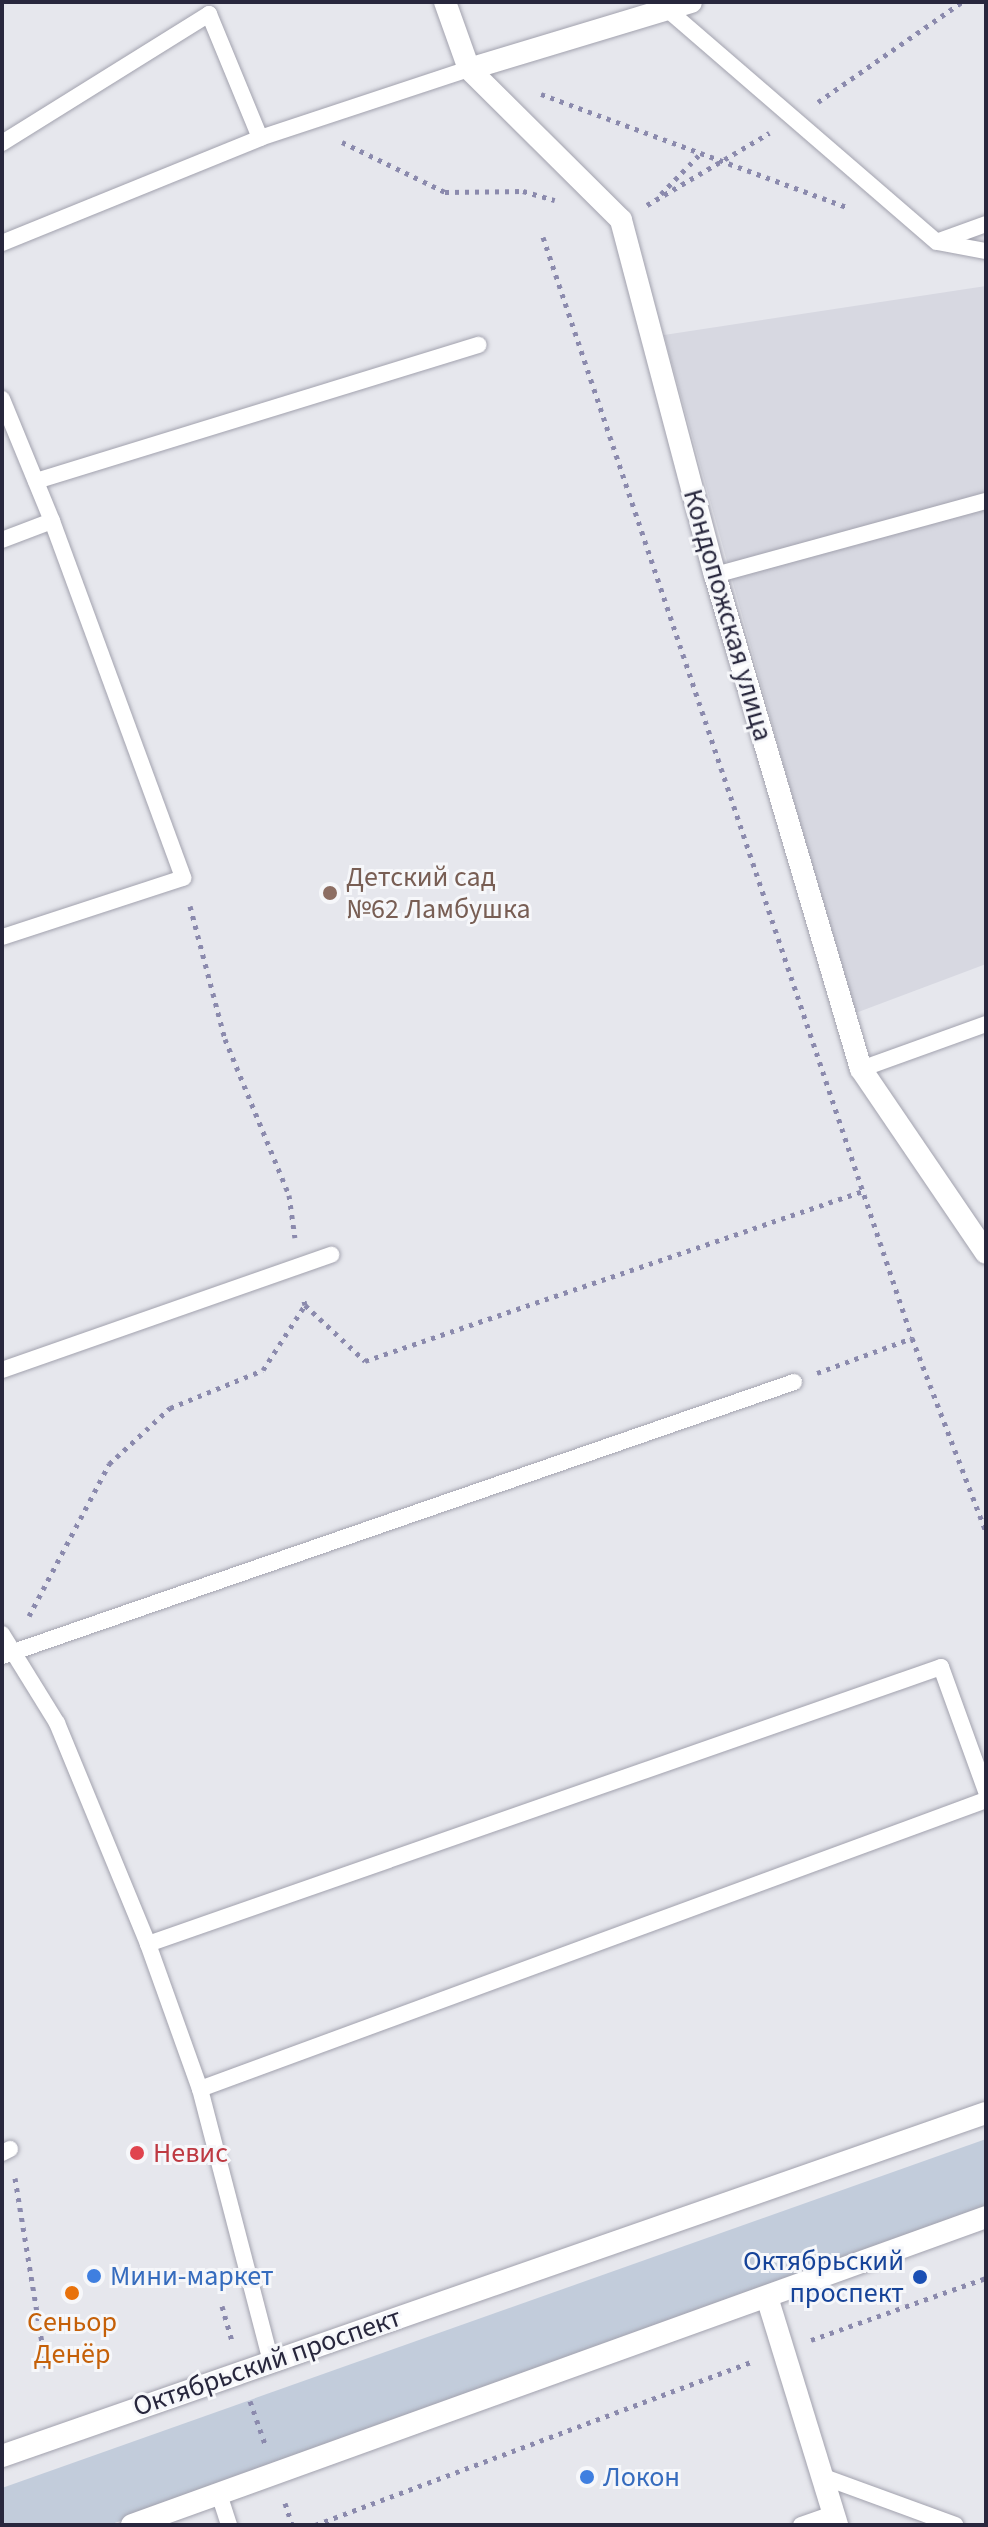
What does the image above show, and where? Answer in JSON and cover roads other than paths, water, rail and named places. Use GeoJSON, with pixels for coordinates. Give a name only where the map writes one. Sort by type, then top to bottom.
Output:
{"type":"FeatureCollection","features":[{"type":"Feature","properties":{"kind":"main road"},"geometry":{"type":"LineString","coordinates":[[445,2],[469,69],[663,6],[691,2]]}},
{"type":"Feature","properties":{"kind":"main road","name":"Кондопожская улица"},"geometry":{"type":"LineString","coordinates":[[469,69],[621,220],[715,575],[861,1069],[986,1253]]}},
{"type":"Feature","properties":{"kind":"main road","name":"Октябрьский проспект"},"geometry":{"type":"LineString","coordinates":[[2,2456],[986,2113]]}},
{"type":"Feature","properties":{"kind":"main road"},"geometry":{"type":"LineString","coordinates":[[132,2525],[986,2217]]}},
{"type":"Feature","properties":{"kind":"main road"},"geometry":{"type":"LineString","coordinates":[[767,2297],[835,2519]]}},
{"type":"Feature","properties":{"kind":"lane"},"geometry":{"type":"LineString","coordinates":[[663,6],[937,242],[986,251]]}},
{"type":"Feature","properties":{"kind":"lane"},"geometry":{"type":"LineString","coordinates":[[2,143],[206,8],[260,138]]}},
{"type":"Feature","properties":{"kind":"lane"},"geometry":{"type":"LineString","coordinates":[[2,243],[260,138],[469,69]]}},
{"type":"Feature","properties":{"kind":"lane"},"geometry":{"type":"LineString","coordinates":[[937,242],[986,224]]}},
{"type":"Feature","properties":{"kind":"lane"},"geometry":{"type":"LineString","coordinates":[[36,481],[479,345]]}},
{"type":"Feature","properties":{"kind":"lane"},"geometry":{"type":"LineString","coordinates":[[2,399],[52,521],[183,878],[2,937]]}},
{"type":"Feature","properties":{"kind":"lane"},"geometry":{"type":"LineString","coordinates":[[715,575],[986,501]]}},
{"type":"Feature","properties":{"kind":"lane"},"geometry":{"type":"LineString","coordinates":[[2,540],[52,521]]}},
{"type":"Feature","properties":{"kind":"lane"},"geometry":{"type":"LineString","coordinates":[[861,1069],[986,1024]]}},
{"type":"Feature","properties":{"kind":"lane"},"geometry":{"type":"LineString","coordinates":[[2,1370],[331,1255]]}},
{"type":"Feature","properties":{"kind":"lane"},"geometry":{"type":"LineString","coordinates":[[6,1654],[794,1382]]}},
{"type":"Feature","properties":{"kind":"lane"},"geometry":{"type":"LineString","coordinates":[[2,1634],[6,1654],[57,1723],[148,1944],[200,2089],[271,2361]]}},
{"type":"Feature","properties":{"kind":"lane"},"geometry":{"type":"LineString","coordinates":[[148,1944],[941,1667],[986,1791]]}},
{"type":"Feature","properties":{"kind":"lane"},"geometry":{"type":"LineString","coordinates":[[200,2089],[986,1800]]}},
{"type":"Feature","properties":{"kind":"lane"},"geometry":{"type":"LineString","coordinates":[[824,2477],[955,2525]]}},
{"type":"Feature","properties":{"kind":"lane"},"geometry":{"type":"LineString","coordinates":[[219,2494],[229,2525]]}},
{"type":"Feature","properties":{"kind":"lane"},"geometry":{"type":"LineString","coordinates":[[801,2525],[835,2519]]}},
{"type":"Feature","properties":{"kind":"place","name":"Детский сад №62 Ламбушка"},"geometry":{"type":"Point","coordinates":[330,893]}},
{"type":"Feature","properties":{"kind":"place","name":"Невис"},"geometry":{"type":"Point","coordinates":[137,2153]}},
{"type":"Feature","properties":{"kind":"place","name":"Мини-маркет"},"geometry":{"type":"Point","coordinates":[94,2276]}},
{"type":"Feature","properties":{"kind":"place","name":"Октябрьский проспект"},"geometry":{"type":"Point","coordinates":[920,2277]}},
{"type":"Feature","properties":{"kind":"place","name":"Сеньор Денёр"},"geometry":{"type":"Point","coordinates":[72,2293]}},
{"type":"Feature","properties":{"kind":"place","name":"Локон"},"geometry":{"type":"Point","coordinates":[587,2477]}}]}
